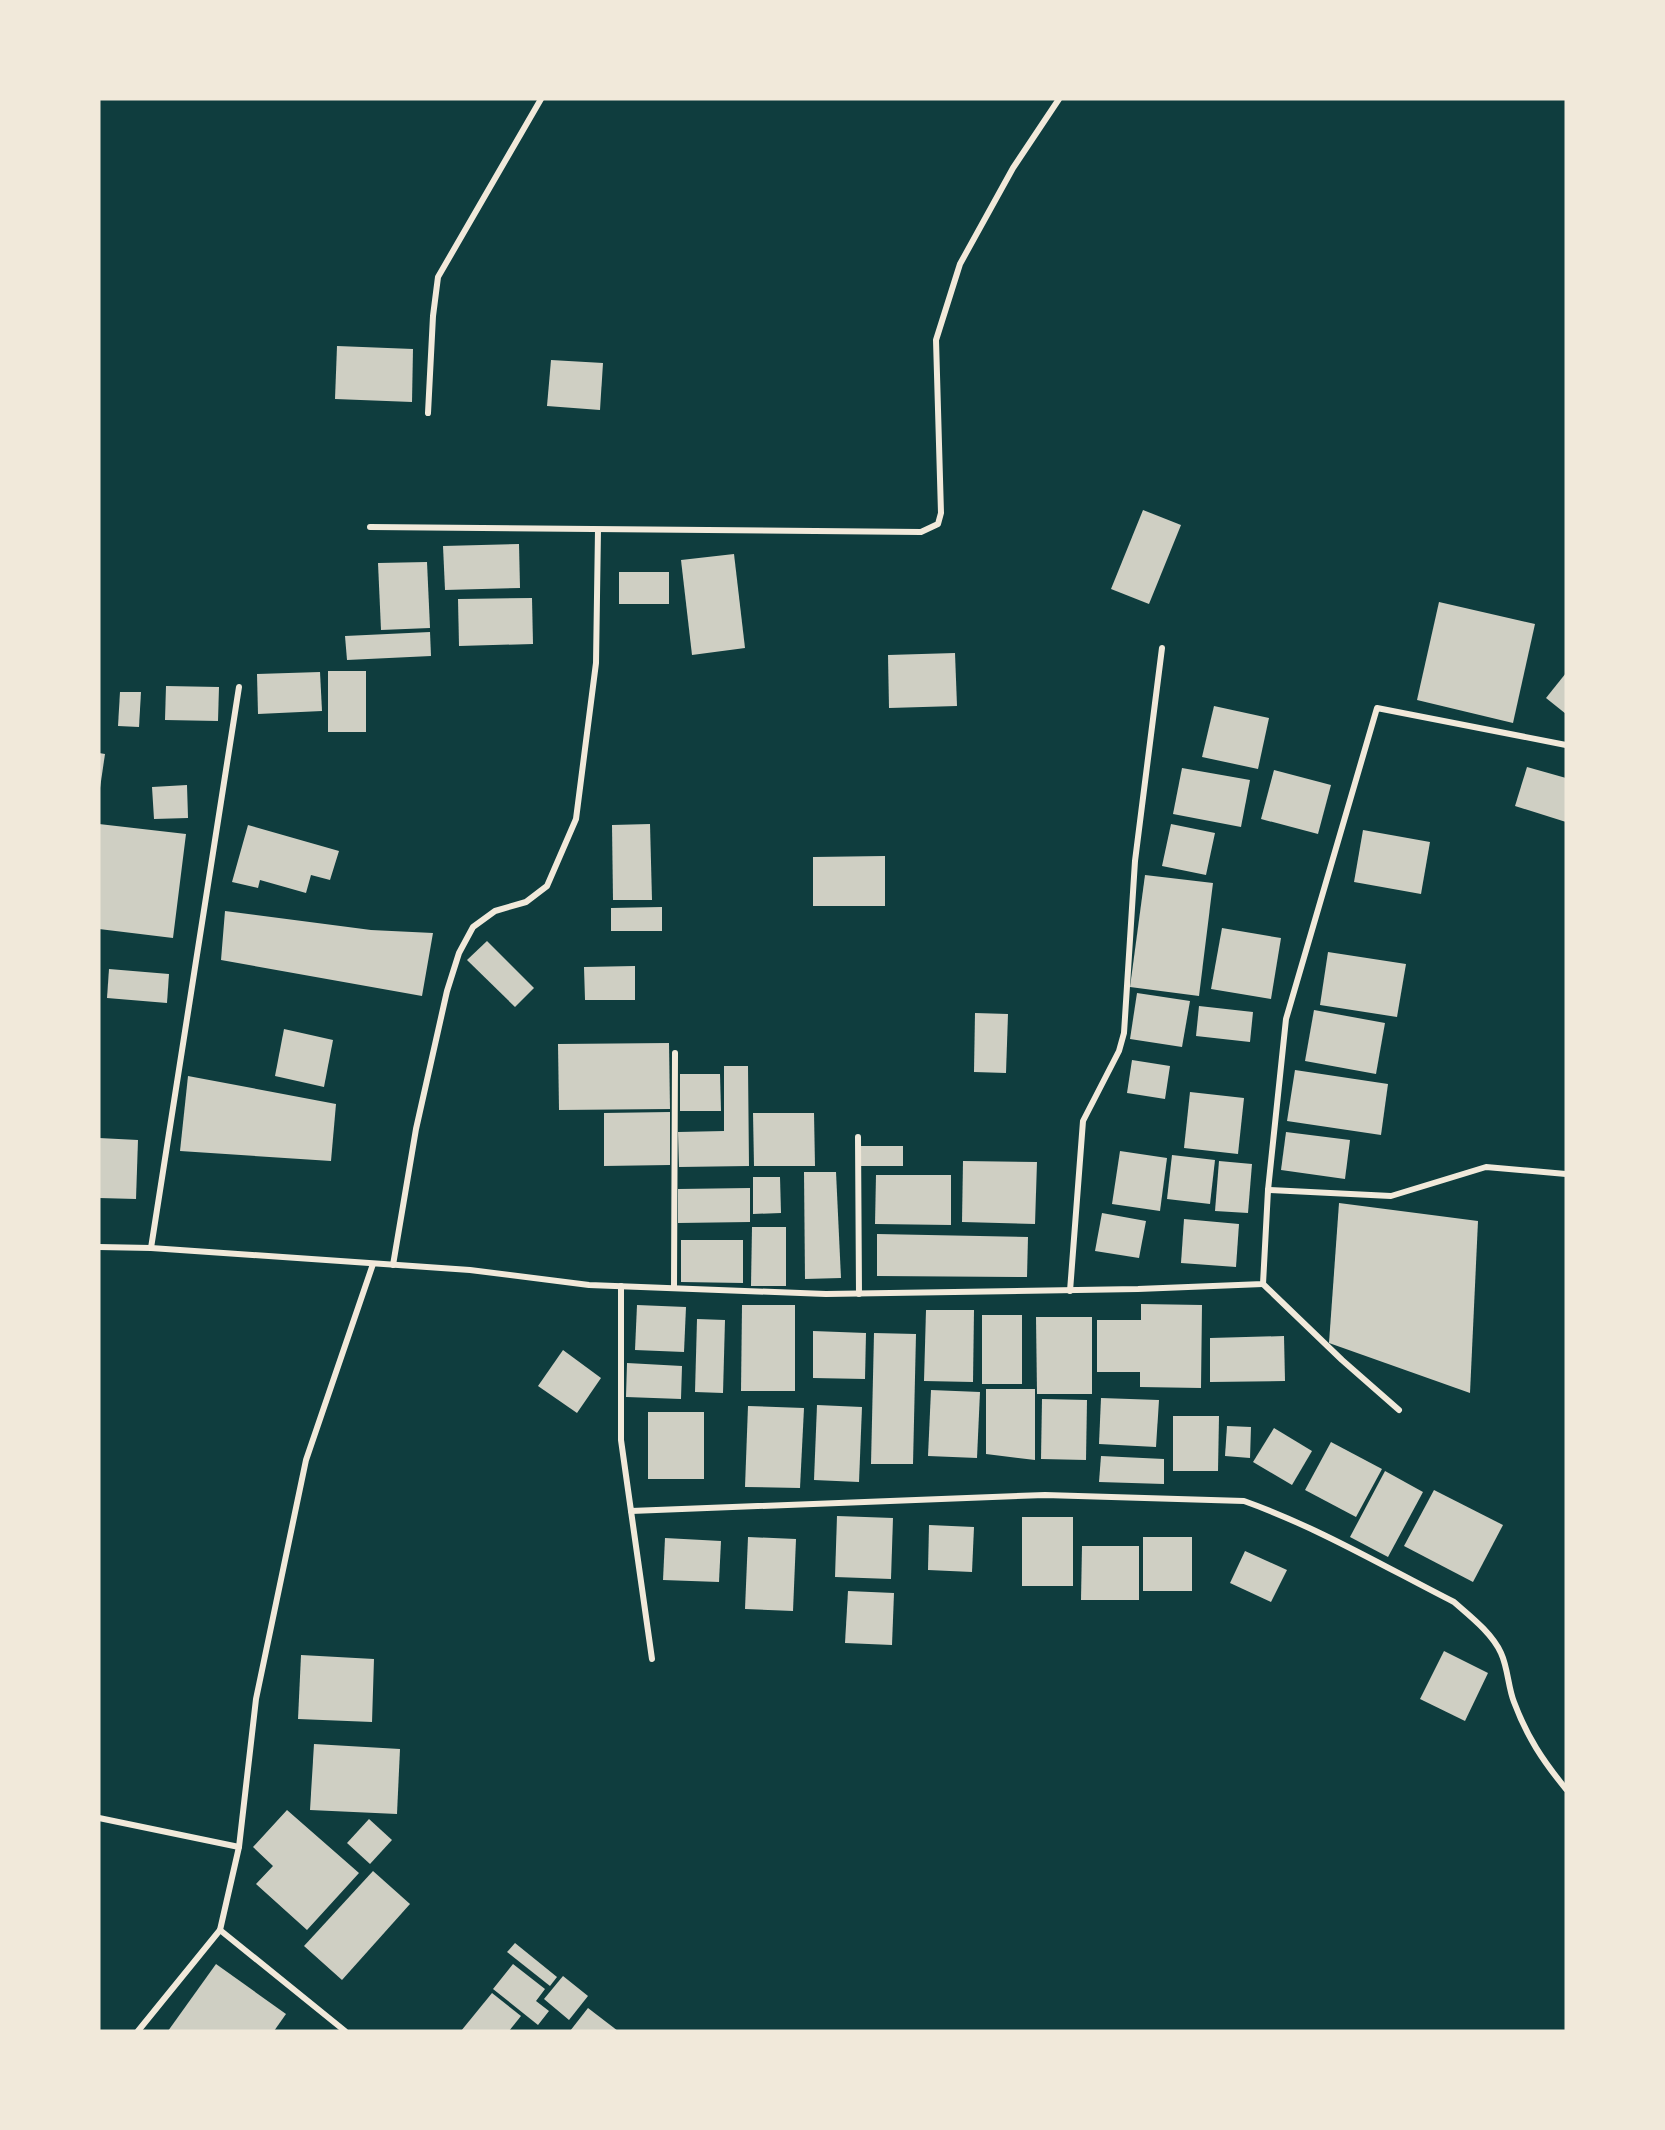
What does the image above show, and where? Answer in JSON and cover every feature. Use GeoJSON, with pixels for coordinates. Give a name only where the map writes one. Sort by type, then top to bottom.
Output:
{"type":"FeatureCollection","features":[{"type":"Feature","properties":{"kind":"street"},"geometry":{"type":"LineString","coordinates":[[428,413],[433,316],[438,277],[541,99]]}},
{"type":"Feature","properties":{"kind":"street"},"geometry":{"type":"LineString","coordinates":[[370,527],[921,532],[938,524],[941,513],[936,340],[960,264],[1012,168],[1059,99]]}},
{"type":"Feature","properties":{"kind":"street"},"geometry":{"type":"LineString","coordinates":[[393,1265],[416,1129],[447,991],[459,953],[473,927],[495,911],[526,902],[548,886],[576,819],[596,663],[598,530]]}},
{"type":"Feature","properties":{"kind":"street"},"geometry":{"type":"LineString","coordinates":[[1070,1291],[1083,1121],[1119,1051],[1124,1033],[1135,861],[1162,648]]}},
{"type":"Feature","properties":{"kind":"street"},"geometry":{"type":"LineString","coordinates":[[151,1248],[239,687]]}},
{"type":"Feature","properties":{"kind":"street"},"geometry":{"type":"LineString","coordinates":[[1263,1284],[1268,1190],[1286,1019],[1377,708],[1566,745]]}},
{"type":"Feature","properties":{"kind":"street"},"geometry":{"type":"LineString","coordinates":[[674,1288],[675,1053]]}},
{"type":"Feature","properties":{"kind":"street"},"geometry":{"type":"LineString","coordinates":[[858,1137],[859,1294]]}},
{"type":"Feature","properties":{"kind":"street"},"geometry":{"type":"LineString","coordinates":[[1268,1190],[1391,1196],[1486,1167],[1566,1174]]}},
{"type":"Feature","properties":{"kind":"street"},"geometry":{"type":"LineString","coordinates":[[99,1247],[151,1248],[470,1270],[589,1285],[859,1294],[1070,1291],[1263,1284],[1342,1360],[1399,1410]]}},
{"type":"Feature","properties":{"kind":"street"},"geometry":{"type":"LineString","coordinates":[[138,2031],[220,1930],[239,1847],[256,1699],[306,1460],[373,1264]]}},
{"type":"Feature","properties":{"kind":"street"},"geometry":{"type":"LineString","coordinates":[[621,1286],[621,1440],[652,1659]]}},
{"type":"Feature","properties":{"kind":"street"},"geometry":{"type":"LineString","coordinates":[[631,1511],[1045,1495],[1244,1501],[1275,1512],[1454,1602],[1496,1644],[1502,1654],[1514,1701],[1538,1755],[1566,1789]]}},
{"type":"Feature","properties":{"kind":"street"},"geometry":{"type":"LineString","coordinates":[[99,1818],[239,1847]]}},
{"type":"Feature","properties":{"kind":"street"},"geometry":{"type":"LineString","coordinates":[[220,1930],[345,2031]]}},
{"type":"Feature","properties":{"kind":"building"},"geometry":{"type":"Polygon","coordinates":[[[337,346],[413,349],[412,402],[335,399],[337,346]]]}},
{"type":"Feature","properties":{"kind":"building"},"geometry":{"type":"Polygon","coordinates":[[[551,360],[603,363],[600,410],[547,406],[551,360]]]}},
{"type":"Feature","properties":{"kind":"building"},"geometry":{"type":"Polygon","coordinates":[[[1143,510],[1181,525],[1149,604],[1111,589],[1143,510]]]}},
{"type":"Feature","properties":{"kind":"building"},"geometry":{"type":"Polygon","coordinates":[[[519,544],[520,588],[445,590],[443,546],[519,544]]]}},
{"type":"Feature","properties":{"kind":"building"},"geometry":{"type":"Polygon","coordinates":[[[734,554],[745,648],[692,655],[681,560],[734,554]]]}},
{"type":"Feature","properties":{"kind":"building"},"geometry":{"type":"Polygon","coordinates":[[[427,562],[430,628],[381,630],[378,563],[427,562]]]}},
{"type":"Feature","properties":{"kind":"building"},"geometry":{"type":"Polygon","coordinates":[[[619,572],[669,572],[669,604],[619,604],[619,572]]]}},
{"type":"Feature","properties":{"kind":"building"},"geometry":{"type":"Polygon","coordinates":[[[532,598],[533,644],[459,646],[458,599],[532,598]]]}},
{"type":"Feature","properties":{"kind":"building"},"geometry":{"type":"Polygon","coordinates":[[[1439,602],[1535,624],[1513,723],[1417,700],[1439,602]]]}},
{"type":"Feature","properties":{"kind":"building"},"geometry":{"type":"Polygon","coordinates":[[[430,632],[431,656],[347,660],[345,636],[430,632]]]}},
{"type":"Feature","properties":{"kind":"building"},"geometry":{"type":"Polygon","coordinates":[[[955,653],[957,706],[889,708],[888,655],[955,653]]]}},
{"type":"Feature","properties":{"kind":"building"},"geometry":{"type":"Polygon","coordinates":[[[328,671],[366,671],[366,732],[328,732],[328,671]]]}},
{"type":"Feature","properties":{"kind":"building"},"geometry":{"type":"Polygon","coordinates":[[[320,672],[322,711],[258,714],[257,674],[320,672]]]}},
{"type":"Feature","properties":{"kind":"building"},"geometry":{"type":"Polygon","coordinates":[[[1566,673],[1566,714],[1546,698],[1566,673]]]}},
{"type":"Feature","properties":{"kind":"building"},"geometry":{"type":"Polygon","coordinates":[[[166,686],[219,687],[218,721],[165,720],[166,686]]]}},
{"type":"Feature","properties":{"kind":"building"},"geometry":{"type":"Polygon","coordinates":[[[120,692],[141,692],[139,727],[118,726],[120,692]]]}},
{"type":"Feature","properties":{"kind":"building"},"geometry":{"type":"Polygon","coordinates":[[[1214,706],[1269,718],[1258,769],[1202,757],[1214,706]]]}},
{"type":"Feature","properties":{"kind":"building"},"geometry":{"type":"Polygon","coordinates":[[[99,753],[105,754],[100,788],[99,788],[99,753]]]}},
{"type":"Feature","properties":{"kind":"building"},"geometry":{"type":"Polygon","coordinates":[[[1527,767],[1566,778],[1566,822],[1515,806],[1527,767]]]}},
{"type":"Feature","properties":{"kind":"building"},"geometry":{"type":"Polygon","coordinates":[[[1182,768],[1250,780],[1241,827],[1173,814],[1182,768]]]}},
{"type":"Feature","properties":{"kind":"building"},"geometry":{"type":"Polygon","coordinates":[[[1274,770],[1331,785],[1318,834],[1261,819],[1274,770]]]}},
{"type":"Feature","properties":{"kind":"building"},"geometry":{"type":"Polygon","coordinates":[[[187,785],[188,818],[154,819],[152,787],[187,785]]]}},
{"type":"Feature","properties":{"kind":"building"},"geometry":{"type":"Polygon","coordinates":[[[99,824],[186,834],[173,938],[99,929],[99,824]]]}},
{"type":"Feature","properties":{"kind":"building"},"geometry":{"type":"Polygon","coordinates":[[[650,824],[652,900],[613,900],[612,825],[650,824]]]}},
{"type":"Feature","properties":{"kind":"building"},"geometry":{"type":"Polygon","coordinates":[[[1171,824],[1215,833],[1206,875],[1162,866],[1171,824]]]}},
{"type":"Feature","properties":{"kind":"building"},"geometry":{"type":"Polygon","coordinates":[[[248,825],[339,851],[330,880],[311,875],[306,893],[260,880],[258,888],[232,882],[248,825]]]}},
{"type":"Feature","properties":{"kind":"building"},"geometry":{"type":"Polygon","coordinates":[[[1363,830],[1430,842],[1421,894],[1354,882],[1363,830]]]}},
{"type":"Feature","properties":{"kind":"building"},"geometry":{"type":"Polygon","coordinates":[[[885,856],[885,906],[813,906],[813,857],[885,856]]]}},
{"type":"Feature","properties":{"kind":"building"},"geometry":{"type":"Polygon","coordinates":[[[1145,875],[1213,883],[1199,996],[1130,987],[1145,875]]]}},
{"type":"Feature","properties":{"kind":"building"},"geometry":{"type":"Polygon","coordinates":[[[662,907],[662,931],[611,931],[611,908],[662,907]]]}},
{"type":"Feature","properties":{"kind":"building"},"geometry":{"type":"Polygon","coordinates":[[[225,911],[371,930],[433,933],[422,996],[221,960],[225,911]]]}},
{"type":"Feature","properties":{"kind":"building"},"geometry":{"type":"Polygon","coordinates":[[[1222,928],[1281,938],[1271,999],[1211,989],[1222,928]]]}},
{"type":"Feature","properties":{"kind":"building"},"geometry":{"type":"Polygon","coordinates":[[[487,941],[534,988],[515,1007],[467,960],[487,941]]]}},
{"type":"Feature","properties":{"kind":"building"},"geometry":{"type":"Polygon","coordinates":[[[1328,952],[1406,964],[1397,1017],[1320,1005],[1328,952]]]}},
{"type":"Feature","properties":{"kind":"building"},"geometry":{"type":"Polygon","coordinates":[[[635,966],[635,1000],[585,1000],[584,967],[635,966]]]}},
{"type":"Feature","properties":{"kind":"building"},"geometry":{"type":"Polygon","coordinates":[[[109,969],[169,974],[167,1003],[107,998],[109,969]]]}},
{"type":"Feature","properties":{"kind":"building"},"geometry":{"type":"Polygon","coordinates":[[[1137,993],[1190,1001],[1182,1047],[1130,1039],[1137,993]]]}},
{"type":"Feature","properties":{"kind":"building"},"geometry":{"type":"Polygon","coordinates":[[[1199,1006],[1253,1012],[1250,1042],[1196,1036],[1199,1006]]]}},
{"type":"Feature","properties":{"kind":"building"},"geometry":{"type":"Polygon","coordinates":[[[1314,1010],[1385,1023],[1376,1074],[1305,1061],[1314,1010]]]}},
{"type":"Feature","properties":{"kind":"building"},"geometry":{"type":"Polygon","coordinates":[[[975,1013],[1008,1014],[1006,1073],[974,1072],[975,1013]]]}},
{"type":"Feature","properties":{"kind":"building"},"geometry":{"type":"Polygon","coordinates":[[[284,1029],[333,1040],[324,1087],[275,1076],[284,1029]]]}},
{"type":"Feature","properties":{"kind":"building"},"geometry":{"type":"Polygon","coordinates":[[[669,1043],[670,1109],[559,1110],[558,1044],[669,1043]]]}},
{"type":"Feature","properties":{"kind":"building"},"geometry":{"type":"Polygon","coordinates":[[[1132,1060],[1170,1066],[1165,1099],[1127,1093],[1132,1060]]]}},
{"type":"Feature","properties":{"kind":"building"},"geometry":{"type":"Polygon","coordinates":[[[724,1066],[748,1066],[749,1166],[679,1167],[678,1132],[724,1131],[724,1066]]]}},
{"type":"Feature","properties":{"kind":"building"},"geometry":{"type":"Polygon","coordinates":[[[1295,1070],[1388,1084],[1381,1135],[1287,1121],[1295,1070]]]}},
{"type":"Feature","properties":{"kind":"building"},"geometry":{"type":"Polygon","coordinates":[[[680,1074],[720,1074],[721,1111],[680,1111],[680,1074]]]}},
{"type":"Feature","properties":{"kind":"building"},"geometry":{"type":"Polygon","coordinates":[[[188,1076],[336,1104],[331,1161],[180,1151],[188,1076]]]}},
{"type":"Feature","properties":{"kind":"building"},"geometry":{"type":"Polygon","coordinates":[[[1190,1092],[1244,1098],[1238,1154],[1184,1148],[1190,1092]]]}},
{"type":"Feature","properties":{"kind":"building"},"geometry":{"type":"Polygon","coordinates":[[[670,1112],[670,1165],[604,1166],[604,1113],[670,1112]]]}},
{"type":"Feature","properties":{"kind":"building"},"geometry":{"type":"Polygon","coordinates":[[[753,1113],[814,1113],[815,1166],[754,1166],[753,1113]]]}},
{"type":"Feature","properties":{"kind":"building"},"geometry":{"type":"Polygon","coordinates":[[[1286,1132],[1350,1140],[1345,1179],[1281,1170],[1286,1132]]]}},
{"type":"Feature","properties":{"kind":"building"},"geometry":{"type":"Polygon","coordinates":[[[99,1138],[138,1140],[136,1199],[99,1198],[99,1138]]]}},
{"type":"Feature","properties":{"kind":"building"},"geometry":{"type":"Polygon","coordinates":[[[860,1146],[903,1146],[903,1166],[860,1166],[860,1146]]]}},
{"type":"Feature","properties":{"kind":"building"},"geometry":{"type":"Polygon","coordinates":[[[1120,1151],[1167,1158],[1160,1211],[1112,1204],[1120,1151]]]}},
{"type":"Feature","properties":{"kind":"building"},"geometry":{"type":"Polygon","coordinates":[[[1172,1155],[1215,1160],[1210,1204],[1167,1199],[1172,1155]]]}},
{"type":"Feature","properties":{"kind":"building"},"geometry":{"type":"Polygon","coordinates":[[[963,1161],[1037,1162],[1035,1224],[962,1222],[963,1161]]]}},
{"type":"Feature","properties":{"kind":"building"},"geometry":{"type":"Polygon","coordinates":[[[1219,1161],[1252,1164],[1248,1213],[1215,1211],[1219,1161]]]}},
{"type":"Feature","properties":{"kind":"building"},"geometry":{"type":"Polygon","coordinates":[[[804,1172],[836,1172],[841,1278],[805,1279],[804,1172]]]}},
{"type":"Feature","properties":{"kind":"building"},"geometry":{"type":"Polygon","coordinates":[[[876,1175],[951,1175],[951,1225],[875,1224],[876,1175]]]}},
{"type":"Feature","properties":{"kind":"building"},"geometry":{"type":"Polygon","coordinates":[[[753,1177],[780,1177],[781,1213],[753,1214],[753,1177]]]}},
{"type":"Feature","properties":{"kind":"building"},"geometry":{"type":"Polygon","coordinates":[[[750,1188],[750,1222],[678,1223],[678,1189],[750,1188]]]}},
{"type":"Feature","properties":{"kind":"building"},"geometry":{"type":"Polygon","coordinates":[[[1339,1203],[1478,1221],[1470,1393],[1329,1343],[1339,1203]]]}},
{"type":"Feature","properties":{"kind":"building"},"geometry":{"type":"Polygon","coordinates":[[[1102,1213],[1146,1221],[1139,1258],[1095,1251],[1102,1213]]]}},
{"type":"Feature","properties":{"kind":"building"},"geometry":{"type":"Polygon","coordinates":[[[1184,1219],[1239,1224],[1236,1267],[1181,1263],[1184,1219]]]}},
{"type":"Feature","properties":{"kind":"building"},"geometry":{"type":"Polygon","coordinates":[[[752,1227],[786,1227],[786,1286],[751,1286],[752,1227]]]}},
{"type":"Feature","properties":{"kind":"building"},"geometry":{"type":"Polygon","coordinates":[[[877,1234],[1028,1237],[1027,1277],[877,1276],[877,1234]]]}},
{"type":"Feature","properties":{"kind":"building"},"geometry":{"type":"Polygon","coordinates":[[[681,1240],[743,1240],[743,1283],[681,1282],[681,1240]]]}},
{"type":"Feature","properties":{"kind":"building"},"geometry":{"type":"Polygon","coordinates":[[[1141,1304],[1202,1305],[1201,1388],[1140,1387],[1140,1372],[1097,1372],[1097,1320],[1141,1320],[1141,1304]]]}},
{"type":"Feature","properties":{"kind":"building"},"geometry":{"type":"Polygon","coordinates":[[[637,1305],[686,1307],[684,1352],[635,1350],[637,1305]]]}},
{"type":"Feature","properties":{"kind":"building"},"geometry":{"type":"Polygon","coordinates":[[[742,1305],[795,1305],[795,1391],[741,1391],[742,1305]]]}},
{"type":"Feature","properties":{"kind":"building"},"geometry":{"type":"Polygon","coordinates":[[[926,1310],[974,1310],[973,1382],[924,1381],[926,1310]]]}},
{"type":"Feature","properties":{"kind":"building"},"geometry":{"type":"Polygon","coordinates":[[[982,1315],[1022,1315],[1022,1384],[982,1384],[982,1315]]]}},
{"type":"Feature","properties":{"kind":"building"},"geometry":{"type":"Polygon","coordinates":[[[1036,1317],[1092,1317],[1092,1394],[1037,1394],[1036,1317]]]}},
{"type":"Feature","properties":{"kind":"building"},"geometry":{"type":"Polygon","coordinates":[[[697,1319],[725,1320],[723,1393],[695,1392],[697,1319]]]}},
{"type":"Feature","properties":{"kind":"building"},"geometry":{"type":"Polygon","coordinates":[[[813,1331],[866,1333],[865,1379],[813,1378],[813,1331]]]}},
{"type":"Feature","properties":{"kind":"building"},"geometry":{"type":"Polygon","coordinates":[[[874,1333],[916,1334],[913,1464],[871,1464],[874,1333]]]}},
{"type":"Feature","properties":{"kind":"building"},"geometry":{"type":"Polygon","coordinates":[[[1284,1336],[1285,1381],[1210,1382],[1210,1338],[1284,1336]]]}},
{"type":"Feature","properties":{"kind":"building"},"geometry":{"type":"Polygon","coordinates":[[[563,1350],[601,1378],[577,1413],[538,1386],[563,1350]]]}},
{"type":"Feature","properties":{"kind":"building"},"geometry":{"type":"Polygon","coordinates":[[[627,1363],[682,1366],[681,1399],[626,1397],[627,1363]]]}},
{"type":"Feature","properties":{"kind":"building"},"geometry":{"type":"Polygon","coordinates":[[[986,1389],[1035,1389],[1035,1460],[986,1454],[986,1389]]]}},
{"type":"Feature","properties":{"kind":"building"},"geometry":{"type":"Polygon","coordinates":[[[931,1390],[980,1392],[977,1458],[928,1456],[931,1390]]]}},
{"type":"Feature","properties":{"kind":"building"},"geometry":{"type":"Polygon","coordinates":[[[1101,1398],[1159,1400],[1156,1447],[1099,1444],[1101,1398]]]}},
{"type":"Feature","properties":{"kind":"building"},"geometry":{"type":"Polygon","coordinates":[[[1042,1399],[1087,1400],[1086,1460],[1041,1459],[1042,1399]]]}},
{"type":"Feature","properties":{"kind":"building"},"geometry":{"type":"Polygon","coordinates":[[[817,1405],[862,1407],[859,1482],[814,1480],[817,1405]]]}},
{"type":"Feature","properties":{"kind":"building"},"geometry":{"type":"Polygon","coordinates":[[[748,1406],[804,1408],[800,1488],[745,1487],[748,1406]]]}},
{"type":"Feature","properties":{"kind":"building"},"geometry":{"type":"Polygon","coordinates":[[[648,1412],[704,1412],[704,1479],[648,1479],[648,1412]]]}},
{"type":"Feature","properties":{"kind":"building"},"geometry":{"type":"Polygon","coordinates":[[[1173,1416],[1219,1416],[1218,1471],[1173,1471],[1173,1416]]]}},
{"type":"Feature","properties":{"kind":"building"},"geometry":{"type":"Polygon","coordinates":[[[1227,1426],[1251,1427],[1250,1458],[1225,1456],[1227,1426]]]}},
{"type":"Feature","properties":{"kind":"building"},"geometry":{"type":"Polygon","coordinates":[[[1274,1428],[1312,1451],[1292,1485],[1253,1462],[1274,1428]]]}},
{"type":"Feature","properties":{"kind":"building"},"geometry":{"type":"Polygon","coordinates":[[[1331,1442],[1382,1469],[1356,1517],[1305,1490],[1331,1442]]]}},
{"type":"Feature","properties":{"kind":"building"},"geometry":{"type":"Polygon","coordinates":[[[1101,1456],[1164,1459],[1164,1484],[1099,1482],[1101,1456]]]}},
{"type":"Feature","properties":{"kind":"building"},"geometry":{"type":"Polygon","coordinates":[[[1385,1471],[1423,1492],[1388,1557],[1350,1537],[1385,1471]]]}},
{"type":"Feature","properties":{"kind":"building"},"geometry":{"type":"Polygon","coordinates":[[[1434,1490],[1503,1525],[1473,1582],[1404,1546],[1434,1490]]]}},
{"type":"Feature","properties":{"kind":"building"},"geometry":{"type":"Polygon","coordinates":[[[837,1516],[893,1518],[891,1579],[835,1577],[837,1516]]]}},
{"type":"Feature","properties":{"kind":"building"},"geometry":{"type":"Polygon","coordinates":[[[1022,1517],[1073,1517],[1073,1586],[1022,1586],[1022,1517]]]}},
{"type":"Feature","properties":{"kind":"building"},"geometry":{"type":"Polygon","coordinates":[[[929,1525],[974,1527],[972,1572],[928,1570],[929,1525]]]}},
{"type":"Feature","properties":{"kind":"building"},"geometry":{"type":"Polygon","coordinates":[[[748,1537],[796,1539],[793,1611],[745,1609],[748,1537]]]}},
{"type":"Feature","properties":{"kind":"building"},"geometry":{"type":"Polygon","coordinates":[[[1143,1537],[1192,1537],[1192,1591],[1143,1591],[1143,1537]]]}},
{"type":"Feature","properties":{"kind":"building"},"geometry":{"type":"Polygon","coordinates":[[[665,1538],[721,1541],[719,1582],[663,1580],[665,1538]]]}},
{"type":"Feature","properties":{"kind":"building"},"geometry":{"type":"Polygon","coordinates":[[[1082,1546],[1139,1546],[1139,1600],[1081,1600],[1082,1546]]]}},
{"type":"Feature","properties":{"kind":"building"},"geometry":{"type":"Polygon","coordinates":[[[1245,1551],[1287,1570],[1271,1602],[1230,1583],[1245,1551]]]}},
{"type":"Feature","properties":{"kind":"building"},"geometry":{"type":"Polygon","coordinates":[[[848,1591],[894,1593],[892,1645],[845,1643],[848,1591]]]}},
{"type":"Feature","properties":{"kind":"building"},"geometry":{"type":"Polygon","coordinates":[[[1444,1651],[1488,1673],[1465,1721],[1420,1699],[1444,1651]]]}},
{"type":"Feature","properties":{"kind":"building"},"geometry":{"type":"Polygon","coordinates":[[[301,1655],[374,1659],[372,1722],[298,1719],[301,1655]]]}},
{"type":"Feature","properties":{"kind":"building"},"geometry":{"type":"Polygon","coordinates":[[[314,1744],[400,1749],[397,1814],[310,1810],[314,1744]]]}},
{"type":"Feature","properties":{"kind":"building"},"geometry":{"type":"Polygon","coordinates":[[[287,1810],[359,1873],[307,1930],[256,1884],[273,1866],[253,1847],[287,1810]]]}},
{"type":"Feature","properties":{"kind":"building"},"geometry":{"type":"Polygon","coordinates":[[[369,1819],[392,1840],[370,1864],[347,1843],[369,1819]]]}},
{"type":"Feature","properties":{"kind":"building"},"geometry":{"type":"Polygon","coordinates":[[[373,1871],[410,1904],[342,1980],[304,1946],[373,1871]]]}},
{"type":"Feature","properties":{"kind":"building"},"geometry":{"type":"Polygon","coordinates":[[[515,1943],[557,1977],[550,1986],[507,1952],[515,1943]]]}},
{"type":"Feature","properties":{"kind":"building"},"geometry":{"type":"Polygon","coordinates":[[[216,1964],[286,2014],[274,2031],[168,2031],[216,1964]]]}},
{"type":"Feature","properties":{"kind":"building"},"geometry":{"type":"Polygon","coordinates":[[[513,1964],[545,1989],[536,2001],[549,2011],[538,2025],[493,1989],[513,1964]]]}},
{"type":"Feature","properties":{"kind":"building"},"geometry":{"type":"Polygon","coordinates":[[[563,1976],[588,1996],[569,2020],[544,1999],[563,1976]]]}},
{"type":"Feature","properties":{"kind":"building"},"geometry":{"type":"Polygon","coordinates":[[[492,1993],[521,2016],[509,2031],[461,2031],[492,1993]]]}},
{"type":"Feature","properties":{"kind":"building"},"geometry":{"type":"Polygon","coordinates":[[[588,2008],[618,2031],[570,2031],[588,2008]]]}}]}
